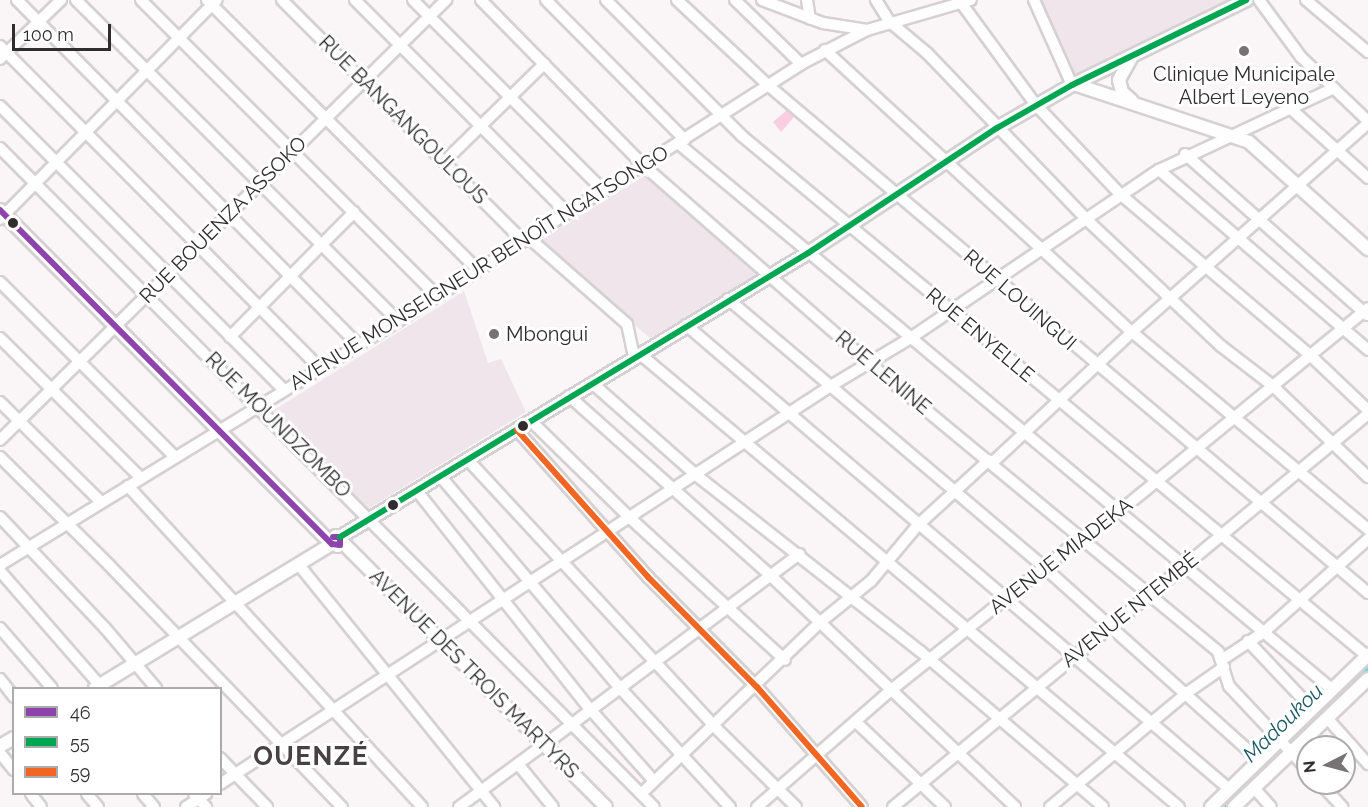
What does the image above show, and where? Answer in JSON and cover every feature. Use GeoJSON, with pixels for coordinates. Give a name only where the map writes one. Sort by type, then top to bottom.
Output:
{"type":"FeatureCollection","features":[{"type":"Feature","properties":{"kind":"main road"},"geometry":{"type":"LineString","coordinates":[[101,687],[569,396],[808,253],[997,128],[1036,105],[1246,0]]}},
{"type":"Feature","properties":{"kind":"main road"},"geometry":{"type":"LineString","coordinates":[[1134,56],[1123,69],[1119,80],[1122,92],[1138,106]]}},
{"type":"Feature","properties":{"kind":"main road"},"geometry":{"type":"LineString","coordinates":[[1075,85],[1231,136],[1262,150],[1368,249]]}},
{"type":"Feature","properties":{"kind":"main road","name":"AVENUE DES TROIS MARTYRS"},"geometry":{"type":"LineString","coordinates":[[0,200],[4,213],[120,324],[541,747],[597,807]]}},
{"type":"Feature","properties":{"kind":"main road"},"geometry":{"type":"LineString","coordinates":[[355,554],[354,540],[358,527]]}},
{"type":"Feature","properties":{"kind":"main road","name":"AVENUE DES TROIS MARTYRS"},"geometry":{"type":"LineString","coordinates":[[336,541],[355,554],[437,642]]}},
{"type":"Feature","properties":{"kind":"main road"},"geometry":{"type":"LineString","coordinates":[[1210,807],[1367,655]]}},
{"type":"Feature","properties":{"kind":"main road"},"geometry":{"type":"LineString","coordinates":[[1234,807],[1327,717],[1366,685]]}},
{"type":"Feature","properties":{"kind":"main road","name":"AVENUE DES TROIS MARTYRS"},"geometry":{"type":"LineString","coordinates":[[541,747],[606,807]]}},
{"type":"Feature","properties":{"kind":"street"},"geometry":{"type":"LineString","coordinates":[[17,0],[357,344]]}},
{"type":"Feature","properties":{"kind":"street"},"geometry":{"type":"LineString","coordinates":[[61,0],[39,22],[2,52],[87,132],[320,368]]}},
{"type":"Feature","properties":{"kind":"street"},"geometry":{"type":"LineString","coordinates":[[76,0],[398,321]]}},
{"type":"Feature","properties":{"kind":"street"},"geometry":{"type":"LineString","coordinates":[[141,0],[436,295]]}},
{"type":"Feature","properties":{"kind":"street","name":"RUE BANGANGOULOUS"},"geometry":{"type":"LineString","coordinates":[[282,0],[526,239],[627,324],[637,356]]}},
{"type":"Feature","properties":{"kind":"street"},"geometry":{"type":"LineString","coordinates":[[355,0],[567,213]]}},
{"type":"Feature","properties":{"kind":"street"},"geometry":{"type":"LineString","coordinates":[[413,0],[604,191]]}},
{"type":"Feature","properties":{"kind":"street","name":"RUE BOUENZA ASSOKO"},"geometry":{"type":"LineString","coordinates":[[0,440],[200,245],[324,118],[401,47],[446,0]]}},
{"type":"Feature","properties":{"kind":"street","name":"RUE LENINE"},"geometry":{"type":"LineString","coordinates":[[481,0],[643,165],[868,362],[1081,538],[1223,663],[1229,686],[1296,757]]}},
{"type":"Feature","properties":{"kind":"street"},"geometry":{"type":"LineString","coordinates":[[546,0],[682,142],[808,253],[909,339],[1027,432],[1333,690]]}},
{"type":"Feature","properties":{"kind":"street","name":"RUE ENYELLE"},"geometry":{"type":"LineString","coordinates":[[606,0],[723,116],[848,225],[1367,655]]}},
{"type":"Feature","properties":{"kind":"street","name":"RUE LOUINGUI"},"geometry":{"type":"LineString","coordinates":[[677,0],[769,86],[1097,366],[1368,593]]}},
{"type":"Feature","properties":{"kind":"street"},"geometry":{"type":"LineString","coordinates":[[735,0],[801,64]]}},
{"type":"Feature","properties":{"kind":"street"},"geometry":{"type":"LineString","coordinates":[[762,0],[810,19],[867,30]]}},
{"type":"Feature","properties":{"kind":"street"},"geometry":{"type":"LineString","coordinates":[[807,0],[810,19]]}},
{"type":"Feature","properties":{"kind":"street"},"geometry":{"type":"LineString","coordinates":[[876,0],[890,22],[927,53],[1084,218],[1170,299],[1273,386],[1368,477]]}},
{"type":"Feature","properties":{"kind":"street"},"geometry":{"type":"LineString","coordinates":[[931,0],[936,11]]}},
{"type":"Feature","properties":{"kind":"street"},"geometry":{"type":"LineString","coordinates":[[1034,0],[1075,85]]}},
{"type":"Feature","properties":{"kind":"street"},"geometry":{"type":"LineString","coordinates":[[642,793],[757,687],[819,624],[888,563],[918,525],[1027,432],[1132,332],[1368,122],[1286,40],[1259,0]]}},
{"type":"Feature","properties":{"kind":"street"},"geometry":{"type":"LineString","coordinates":[[1306,0],[1368,52]]}},
{"type":"Feature","properties":{"kind":"street"},"geometry":{"type":"LineString","coordinates":[[4,213],[148,71],[212,2],[324,118],[477,269]]}},
{"type":"Feature","properties":{"kind":"street"},"geometry":{"type":"LineString","coordinates":[[966,2],[1036,105],[1120,194],[1310,355],[1368,412]]}},
{"type":"Feature","properties":{"kind":"street","name":"AVENUE MONSEIGNEUR BENOÎT NGATSONGO"},"geometry":{"type":"LineString","coordinates":[[0,565],[357,344],[398,321],[825,50],[890,22],[966,2]]}},
{"type":"Feature","properties":{"kind":"street"},"geometry":{"type":"LineString","coordinates":[[825,50],[944,164],[1132,332],[1368,529]]}},
{"type":"Feature","properties":{"kind":"street"},"geometry":{"type":"LineString","coordinates":[[445,161],[544,64]]}},
{"type":"Feature","properties":{"kind":"street"},"geometry":{"type":"LineString","coordinates":[[222,783],[283,746],[671,489],[1042,252],[1084,218],[1120,194],[1185,154],[1231,136],[1334,88]]}},
{"type":"Feature","properties":{"kind":"street"},"geometry":{"type":"LineString","coordinates":[[0,106],[284,389]]}},
{"type":"Feature","properties":{"kind":"street"},"geometry":{"type":"LineString","coordinates":[[1290,108],[1368,178]]}},
{"type":"Feature","properties":{"kind":"street","name":"RUE MOUNDZOMBO"},"geometry":{"type":"LineString","coordinates":[[0,148],[372,519],[469,621],[654,807]]}},
{"type":"Feature","properties":{"kind":"street"},"geometry":{"type":"LineString","coordinates":[[1185,154],[1366,312]]}},
{"type":"Feature","properties":{"kind":"street"},"geometry":{"type":"LineString","coordinates":[[1159,170],[1368,350]]}},
{"type":"Feature","properties":{"kind":"street"},"geometry":{"type":"LineString","coordinates":[[230,336],[322,247],[354,212]]}},
{"type":"Feature","properties":{"kind":"street"},"geometry":{"type":"LineString","coordinates":[[0,282],[175,457]]}},
{"type":"Feature","properties":{"kind":"street"},"geometry":{"type":"LineString","coordinates":[[728,299],[1188,692],[1259,760]]}},
{"type":"Feature","properties":{"kind":"street","name":"AVENUE MIADEKA"},"geometry":{"type":"LineString","coordinates":[[757,807],[890,691],[1081,538],[1120,511],[1232,417],[1366,312]]}},
{"type":"Feature","properties":{"kind":"street"},"geometry":{"type":"LineString","coordinates":[[686,325],[787,414],[1229,789]]}},
{"type":"Feature","properties":{"kind":"street"},"geometry":{"type":"LineString","coordinates":[[0,338],[141,478]]}},
{"type":"Feature","properties":{"kind":"street"},"geometry":{"type":"LineString","coordinates":[[637,356],[1179,807]]}},
{"type":"Feature","properties":{"kind":"street"},"geometry":{"type":"LineString","coordinates":[[592,383],[696,475],[799,554],[850,598],[930,660],[1103,807]]}},
{"type":"Feature","properties":{"kind":"street"},"geometry":{"type":"LineString","coordinates":[[569,396],[771,576],[819,624],[1015,807]]}},
{"type":"Feature","properties":{"kind":"street"},"geometry":{"type":"LineString","coordinates":[[0,402],[101,502]]}},
{"type":"Feature","properties":{"kind":"street","name":"AVENUE NTEMBÉ"},"geometry":{"type":"LineString","coordinates":[[893,807],[957,751],[1185,567],[1298,471],[1333,445],[1368,412]]}},
{"type":"Feature","properties":{"kind":"street"},"geometry":{"type":"LineString","coordinates":[[531,421],[630,518],[785,660]]}},
{"type":"Feature","properties":{"kind":"street"},"geometry":{"type":"LineString","coordinates":[[517,430],[698,630],[757,687],[862,807]]}},
{"type":"Feature","properties":{"kind":"street"},"geometry":{"type":"LineString","coordinates":[[0,458],[342,807]]}},
{"type":"Feature","properties":{"kind":"street"},"geometry":{"type":"LineString","coordinates":[[468,460],[714,726],[796,807]]}},
{"type":"Feature","properties":{"kind":"street"},"geometry":{"type":"LineString","coordinates":[[441,477],[620,688],[730,807]]}},
{"type":"Feature","properties":{"kind":"street"},"geometry":{"type":"LineString","coordinates":[[128,486],[422,807]]}},
{"type":"Feature","properties":{"kind":"street"},"geometry":{"type":"LineString","coordinates":[[417,491],[590,709],[654,781]]}},
{"type":"Feature","properties":{"kind":"street"},"geometry":{"type":"LineString","coordinates":[[0,517],[105,627],[134,665],[155,687]]}},
{"type":"Feature","properties":{"kind":"street"},"geometry":{"type":"LineString","coordinates":[[1050,807],[1248,641],[1264,632],[1368,539]]}},
{"type":"Feature","properties":{"kind":"street"},"geometry":{"type":"LineString","coordinates":[[459,807],[799,554]]}},
{"type":"Feature","properties":{"kind":"street"},"geometry":{"type":"LineString","coordinates":[[299,565],[494,807]]}},
{"type":"Feature","properties":{"kind":"street"},"geometry":{"type":"LineString","coordinates":[[0,571],[98,687]]}},
{"type":"Feature","properties":{"kind":"street"},"geometry":{"type":"LineString","coordinates":[[0,628],[51,687]]}},
{"type":"Feature","properties":{"kind":"street"},"geometry":{"type":"LineString","coordinates":[[1248,641],[1312,709]]}},
{"type":"Feature","properties":{"kind":"street"},"geometry":{"type":"LineString","coordinates":[[0,679],[12,694]]}},
{"type":"Feature","properties":{"kind":"street"},"geometry":{"type":"LineString","coordinates":[[1327,717],[1368,764]]}},
{"type":"Feature","properties":{"kind":"street"},"geometry":{"type":"LineString","coordinates":[[856,722],[945,807]]}},
{"type":"Feature","properties":{"kind":"street"},"geometry":{"type":"LineString","coordinates":[[0,753],[12,768]]}},
{"type":"Feature","properties":{"kind":"street"},"geometry":{"type":"LineString","coordinates":[[222,760],[267,807]]}},
{"type":"Feature","properties":{"kind":"street"},"geometry":{"type":"LineString","coordinates":[[518,764],[553,807]]}},
{"type":"Feature","properties":{"kind":"street"},"geometry":{"type":"LineString","coordinates":[[1254,788],[1271,807]]}},
{"type":"Feature","properties":{"kind":"street"},"geometry":{"type":"LineString","coordinates":[[32,795],[41,807]]}},
{"type":"Feature","properties":{"kind":"street"},"geometry":{"type":"LineString","coordinates":[[88,795],[98,807]]}},
{"type":"Feature","properties":{"kind":"street"},"geometry":{"type":"LineString","coordinates":[[144,795],[154,807]]}},
{"type":"Feature","properties":{"kind":"street"},"geometry":{"type":"LineString","coordinates":[[1331,795],[1342,807]]}},
{"type":"Feature","properties":{"kind":"street"},"geometry":{"type":"LineString","coordinates":[[186,807],[201,798]]}},
{"type":"Feature","properties":{"kind":"shaded area"},"geometry":{"type":"Polygon","coordinates":[[[1028,0],[1237,0],[1067,84],[1028,0]]]}},
{"type":"Feature","properties":{"kind":"shaded area"},"geometry":{"type":"Polygon","coordinates":[[[787,110],[794,117],[781,132],[773,122],[787,110]]]}},
{"type":"Feature","properties":{"kind":"shaded area"},"geometry":{"type":"Polygon","coordinates":[[[647,174],[758,274],[650,338],[537,242],[647,174]]]}},
{"type":"Feature","properties":{"kind":"shaded area"},"geometry":{"type":"Polygon","coordinates":[[[464,291],[488,363],[501,359],[526,412],[368,509],[271,412],[464,291]]]}},
{"type":"Feature","properties":{"kind":"waterway","name":"Madoukou"},"geometry":{"type":"LineString","coordinates":[[1225,807],[1368,667]]}},
{"type":"Feature","properties":{"kind":"transit line","name":"55"},"geometry":{"type":"LineString","coordinates":[[340,537],[808,253],[997,128],[1072,85],[1246,0]]}},
{"type":"Feature","properties":{"kind":"transit line","name":"46"},"geometry":{"type":"LineString","coordinates":[[0,210],[332,544],[340,545],[340,537],[333,537]]}},
{"type":"Feature","properties":{"kind":"transit line","name":"59"},"geometry":{"type":"LineString","coordinates":[[517,430],[648,577],[757,687],[862,807]]}},
{"type":"Feature","properties":{"kind":"place","name":"Clinique Municipale Albert Leyeno"},"geometry":{"type":"Point","coordinates":[1244,51]}},
{"type":"Feature","properties":{"kind":"place","name":"Mbongui"},"geometry":{"type":"Point","coordinates":[494,334]}},
{"type":"Feature","properties":{"kind":"district","name":"OUENZÉ"},"geometry":{"type":"Point","coordinates":[311,757]}}]}
